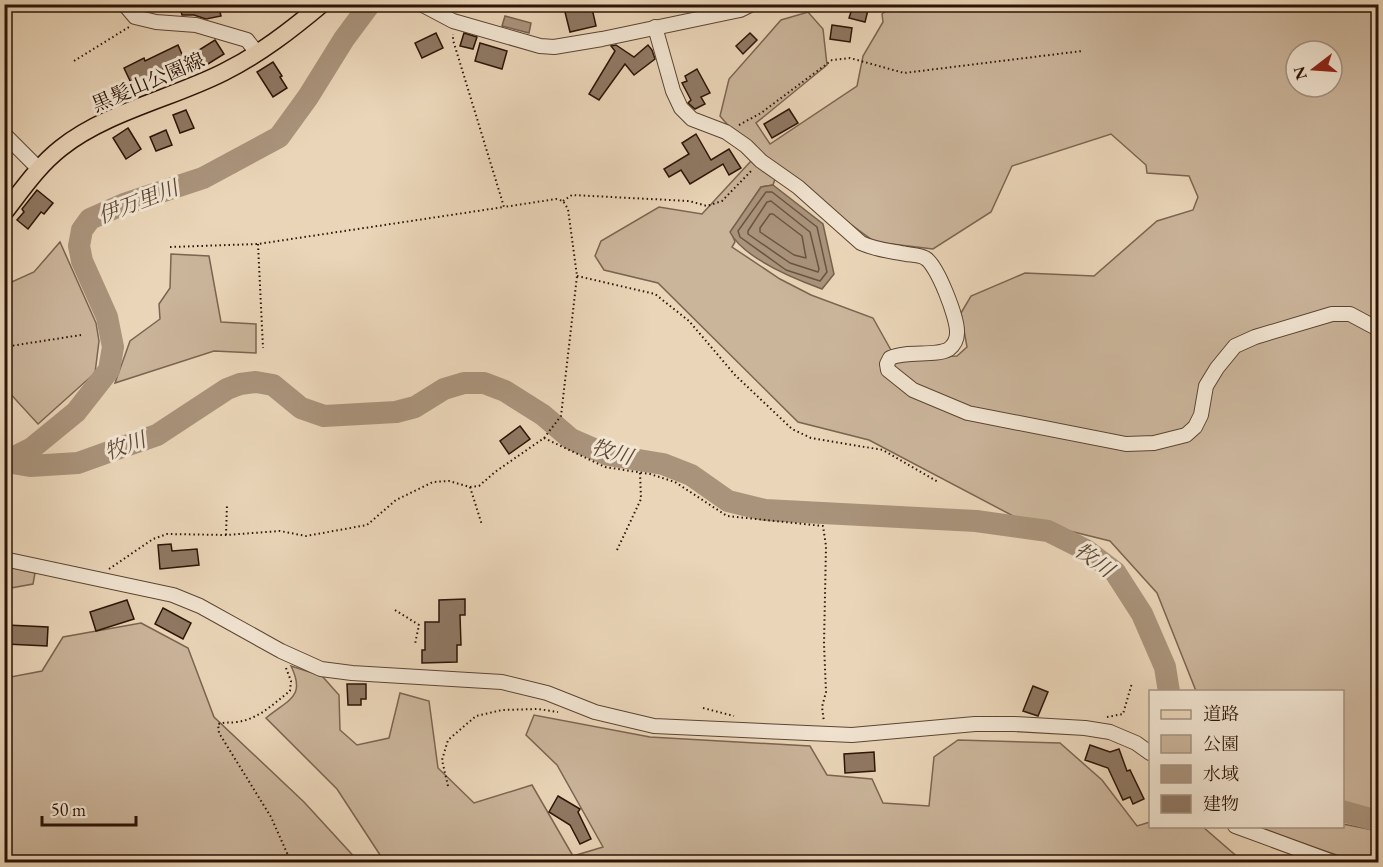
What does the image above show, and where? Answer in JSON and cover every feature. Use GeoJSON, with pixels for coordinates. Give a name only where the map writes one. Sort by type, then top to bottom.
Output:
{"type":"FeatureCollection","features":[{"type":"Feature","properties":{"kind":"main road","name":"黒髪山公園線"},"geometry":{"type":"LineString","coordinates":[[4,213],[38,168],[63,147],[94,127],[224,72],[290,32],[322,4]]}},
{"type":"Feature","properties":{"kind":"street"},"geometry":{"type":"LineString","coordinates":[[124,4],[135,17],[156,22],[196,25],[247,40],[257,53]]}},
{"type":"Feature","properties":{"kind":"street"},"geometry":{"type":"LineString","coordinates":[[420,4],[453,21],[540,46],[554,47],[740,10],[752,4]]}},
{"type":"Feature","properties":{"kind":"street"},"geometry":{"type":"LineString","coordinates":[[655,27],[673,91],[681,108],[692,119],[726,132],[746,146],[760,161],[798,187],[861,243],[873,248],[923,257],[932,263],[939,274],[958,330],[957,340],[949,349],[939,352],[899,354],[890,358],[887,364],[888,370],[913,390],[968,412],[1126,444],[1154,443],[1186,435],[1195,427],[1201,415],[1206,386],[1235,346],[1255,337],[1332,314],[1350,314],[1366,320],[1378,329]]}},
{"type":"Feature","properties":{"kind":"street"},"geometry":{"type":"LineString","coordinates":[[4,134],[38,168]]}},
{"type":"Feature","properties":{"kind":"street"},"geometry":{"type":"LineString","coordinates":[[4,570],[10,560],[173,595],[200,606],[281,651],[321,669],[502,682],[547,693],[594,712],[654,726],[852,735],[975,724],[1014,724],[1085,728],[1110,732],[1136,743],[1149,752]]}},
{"type":"Feature","properties":{"kind":"street"},"geometry":{"type":"LineString","coordinates":[[1240,828],[1333,862]]}},
{"type":"Feature","properties":{"kind":"path"},"geometry":{"type":"LineString","coordinates":[[74,61],[128,28],[135,17]]}},
{"type":"Feature","properties":{"kind":"path"},"geometry":{"type":"LineString","coordinates":[[453,21],[453,40],[504,207]]}},
{"type":"Feature","properties":{"kind":"path"},"geometry":{"type":"LineString","coordinates":[[726,132],[761,113],[832,60],[850,58],[904,73],[1082,51]]}},
{"type":"Feature","properties":{"kind":"path"},"geometry":{"type":"LineString","coordinates":[[563,201],[572,195],[689,201],[706,206],[722,201],[760,161]]}},
{"type":"Feature","properties":{"kind":"path"},"geometry":{"type":"LineString","coordinates":[[97,577],[153,539],[167,534],[226,535],[280,531],[315,536],[367,525],[396,500],[432,482],[449,481],[470,488],[479,486],[544,438],[561,416],[577,276],[568,209],[563,201],[556,199],[258,244],[170,247]]}},
{"type":"Feature","properties":{"kind":"path"},"geometry":{"type":"LineString","coordinates":[[258,244],[263,348]]}},
{"type":"Feature","properties":{"kind":"path"},"geometry":{"type":"LineString","coordinates":[[577,276],[655,294],[689,321],[735,375],[792,429],[811,438],[883,450],[938,482]]}},
{"type":"Feature","properties":{"kind":"path"},"geometry":{"type":"LineString","coordinates":[[4,346],[81,335]]}},
{"type":"Feature","properties":{"kind":"path"},"geometry":{"type":"LineString","coordinates":[[544,438],[604,467],[640,472],[675,482],[726,516],[823,526],[826,546],[824,644],[826,692],[822,707],[825,735]]}},
{"type":"Feature","properties":{"kind":"path"},"geometry":{"type":"LineString","coordinates":[[617,550],[641,499],[640,472]]}},
{"type":"Feature","properties":{"kind":"path"},"geometry":{"type":"LineString","coordinates":[[470,488],[482,525]]}},
{"type":"Feature","properties":{"kind":"path"},"geometry":{"type":"LineString","coordinates":[[226,535],[227,504]]}},
{"type":"Feature","properties":{"kind":"path"},"geometry":{"type":"LineString","coordinates":[[395,610],[419,625],[415,644]]}},
{"type":"Feature","properties":{"kind":"path"},"geometry":{"type":"LineString","coordinates":[[281,651],[291,681],[290,691],[257,717],[235,723],[218,724],[219,733],[271,817],[291,862]]}},
{"type":"Feature","properties":{"kind":"path"},"geometry":{"type":"LineString","coordinates":[[1106,718],[1123,714],[1132,683]]}},
{"type":"Feature","properties":{"kind":"path"},"geometry":{"type":"LineString","coordinates":[[448,786],[442,760],[448,740],[476,716],[502,710],[538,709],[558,712]]}},
{"type":"Feature","properties":{"kind":"green space"},"geometry":{"type":"Polygon","coordinates":[[[894,5],[1378,5],[1378,811],[1344,803],[1344,690],[1196,690],[1157,593],[1110,541],[1017,518],[869,440],[798,422],[658,283],[604,270],[595,256],[601,241],[659,207],[702,214],[751,161],[775,179],[773,185],[761,187],[731,231],[735,242],[732,247],[780,279],[811,295],[873,318],[896,359],[957,356],[967,347],[961,313],[971,296],[1025,273],[1094,276],[1157,221],[1193,210],[1198,197],[1189,176],[1147,173],[1146,165],[1111,134],[1012,166],[991,212],[933,249],[875,242],[751,152],[720,116],[729,79],[781,20],[808,12],[823,29],[827,65],[756,123],[770,144],[857,86],[863,56],[883,22],[882,14],[894,5]]]}},
{"type":"Feature","properties":{"kind":"green space"},"geometry":{"type":"Polygon","coordinates":[[[60,242],[96,323],[99,341],[95,373],[38,424],[5,390],[5,345],[8,343],[5,333],[5,285],[34,272],[60,242]]]}},
{"type":"Feature","properties":{"kind":"green space"},"geometry":{"type":"Polygon","coordinates":[[[171,254],[209,256],[221,322],[256,324],[256,353],[214,351],[115,383],[130,341],[160,319],[159,304],[170,288],[171,254]]]}},
{"type":"Feature","properties":{"kind":"green space"},"geometry":{"type":"Polygon","coordinates":[[[5,566],[35,573],[33,584],[5,589],[5,566]]]}},
{"type":"Feature","properties":{"kind":"green space"},"geometry":{"type":"Polygon","coordinates":[[[141,623],[188,648],[214,717],[304,802],[359,862],[5,862],[5,678],[42,671],[63,637],[141,623]]]}},
{"type":"Feature","properties":{"kind":"green space"},"geometry":{"type":"Polygon","coordinates":[[[291,666],[322,676],[339,695],[340,730],[357,745],[389,738],[400,693],[429,701],[438,768],[474,803],[532,785],[573,856],[603,847],[557,765],[526,735],[534,715],[650,737],[810,746],[827,775],[872,779],[883,803],[929,806],[934,757],[958,740],[1060,743],[1102,780],[1137,826],[1149,822],[1149,828],[1204,828],[1240,859],[1253,862],[388,862],[384,861],[337,789],[266,718],[293,696],[297,685],[291,666]]]}},
{"type":"Feature","properties":{"kind":"green space"},"geometry":{"type":"Polygon","coordinates":[[[1344,824],[1378,831],[1378,862],[1352,862],[1259,828],[1344,828],[1344,824]]]}},
{"type":"Feature","properties":{"kind":"water"},"geometry":{"type":"Polygon","coordinates":[[[505,16],[531,23],[529,33],[502,26],[505,16]]]}},
{"type":"Feature","properties":{"kind":"water"},"geometry":{"type":"Polygon","coordinates":[[[773,185],[823,224],[834,274],[822,289],[758,259],[737,242],[730,232],[761,187],[773,185]]]}},
{"type":"Feature","properties":{"kind":"building"},"geometry":{"type":"Polygon","coordinates":[[[179,4],[218,4],[221,16],[206,19],[194,15],[182,15],[179,4]]]}},
{"type":"Feature","properties":{"kind":"building"},"geometry":{"type":"Polygon","coordinates":[[[563,4],[591,4],[596,26],[570,32],[563,4]]]}},
{"type":"Feature","properties":{"kind":"building"},"geometry":{"type":"Polygon","coordinates":[[[853,6],[868,10],[865,22],[849,18],[853,6]]]}},
{"type":"Feature","properties":{"kind":"building"},"geometry":{"type":"Polygon","coordinates":[[[832,25],[852,28],[850,42],[830,39],[832,25]]]}},
{"type":"Feature","properties":{"kind":"building"},"geometry":{"type":"Polygon","coordinates":[[[436,33],[443,48],[422,58],[415,43],[436,33]]]}},
{"type":"Feature","properties":{"kind":"building"},"geometry":{"type":"Polygon","coordinates":[[[464,33],[477,37],[473,49],[460,46],[464,33]]]}},
{"type":"Feature","properties":{"kind":"building"},"geometry":{"type":"Polygon","coordinates":[[[750,33],[757,40],[743,54],[736,46],[750,33]]]}},
{"type":"Feature","properties":{"kind":"building"},"geometry":{"type":"Polygon","coordinates":[[[215,40],[224,54],[200,69],[191,55],[215,40]]]}},
{"type":"Feature","properties":{"kind":"building"},"geometry":{"type":"Polygon","coordinates":[[[480,43],[507,51],[502,69],[475,61],[480,43]]]}},
{"type":"Feature","properties":{"kind":"building"},"geometry":{"type":"Polygon","coordinates":[[[178,45],[184,59],[133,87],[124,68],[178,45]]]}},
{"type":"Feature","properties":{"kind":"building"},"geometry":{"type":"Polygon","coordinates":[[[616,45],[634,57],[648,45],[655,59],[634,75],[625,64],[599,100],[589,94],[615,51],[611,46],[616,45]]]}},
{"type":"Feature","properties":{"kind":"building"},"geometry":{"type":"Polygon","coordinates":[[[273,62],[287,88],[273,97],[257,72],[273,62]]]}},
{"type":"Feature","properties":{"kind":"building"},"geometry":{"type":"Polygon","coordinates":[[[697,69],[710,93],[701,97],[705,104],[695,109],[688,103],[691,100],[682,83],[687,81],[685,76],[697,69]]]}},
{"type":"Feature","properties":{"kind":"building"},"geometry":{"type":"Polygon","coordinates":[[[789,109],[798,123],[772,138],[764,124],[789,109]]]}},
{"type":"Feature","properties":{"kind":"building"},"geometry":{"type":"Polygon","coordinates":[[[186,110],[194,128],[180,133],[173,115],[186,110]]]}},
{"type":"Feature","properties":{"kind":"building"},"geometry":{"type":"Polygon","coordinates":[[[128,128],[141,149],[126,159],[113,138],[128,128]]]}},
{"type":"Feature","properties":{"kind":"building"},"geometry":{"type":"Polygon","coordinates":[[[166,130],[172,145],[156,151],[150,137],[166,130]]]}},
{"type":"Feature","properties":{"kind":"building"},"geometry":{"type":"Polygon","coordinates":[[[696,134],[711,160],[729,149],[741,168],[729,175],[723,164],[690,184],[681,170],[669,177],[664,169],[689,154],[682,143],[696,134]]]}},
{"type":"Feature","properties":{"kind":"building"},"geometry":{"type":"Polygon","coordinates":[[[37,190],[53,203],[44,214],[41,212],[28,229],[17,220],[24,212],[22,209],[37,190]]]}},
{"type":"Feature","properties":{"kind":"building"},"geometry":{"type":"Polygon","coordinates":[[[520,426],[530,439],[509,454],[500,441],[520,426]]]}},
{"type":"Feature","properties":{"kind":"building"},"geometry":{"type":"Polygon","coordinates":[[[171,544],[172,551],[197,549],[199,565],[160,569],[158,545],[171,544]]]}},
{"type":"Feature","properties":{"kind":"building"},"geometry":{"type":"Polygon","coordinates":[[[465,599],[465,615],[460,615],[461,645],[457,645],[457,662],[422,663],[422,650],[425,650],[425,622],[439,622],[439,600],[465,599]]]}},
{"type":"Feature","properties":{"kind":"building"},"geometry":{"type":"Polygon","coordinates":[[[127,600],[134,619],[96,631],[90,612],[127,600]]]}},
{"type":"Feature","properties":{"kind":"building"},"geometry":{"type":"Polygon","coordinates":[[[163,608],[191,623],[183,639],[155,624],[163,608]]]}},
{"type":"Feature","properties":{"kind":"building"},"geometry":{"type":"Polygon","coordinates":[[[7,625],[48,627],[47,646],[6,644],[7,625]]]}},
{"type":"Feature","properties":{"kind":"building"},"geometry":{"type":"Polygon","coordinates":[[[347,684],[366,684],[366,699],[361,699],[361,705],[348,705],[347,684]]]}},
{"type":"Feature","properties":{"kind":"building"},"geometry":{"type":"Polygon","coordinates":[[[1033,686],[1048,692],[1038,716],[1023,711],[1033,686]]]}},
{"type":"Feature","properties":{"kind":"building"},"geometry":{"type":"Polygon","coordinates":[[[1090,745],[1110,752],[1119,749],[1127,771],[1130,770],[1144,799],[1133,804],[1130,797],[1123,800],[1108,768],[1085,760],[1090,745]]]}},
{"type":"Feature","properties":{"kind":"building"},"geometry":{"type":"Polygon","coordinates":[[[874,752],[875,771],[845,773],[844,754],[874,752]]]}},
{"type":"Feature","properties":{"kind":"building"},"geometry":{"type":"Polygon","coordinates":[[[558,796],[580,809],[578,812],[591,839],[580,844],[570,825],[549,812],[558,796]]]}},
{"type":"Feature","properties":{"kind":"waterway","name":"伊万里川"},"geometry":{"type":"LineString","coordinates":[[4,462],[32,448],[76,412],[109,370],[113,347],[107,317],[82,261],[79,246],[82,230],[90,219],[124,204],[203,178],[279,137],[370,4]]}},
{"type":"Feature","properties":{"kind":"waterway","name":"牧川"},"geometry":{"type":"LineString","coordinates":[[7,462],[30,466],[78,463],[157,435],[227,389],[240,384],[256,382],[273,385],[301,408],[324,416],[396,412],[415,407],[444,389],[464,383],[484,383],[505,391],[543,415],[571,439],[608,455],[663,464],[691,475],[728,501],[765,510],[976,521],[1048,531],[1086,550],[1115,572],[1142,614],[1165,667],[1169,690]]}},
{"type":"Feature","properties":{"kind":"waterway","name":"牧川"},"geometry":{"type":"LineString","coordinates":[[1344,812],[1378,821]]}}]}
